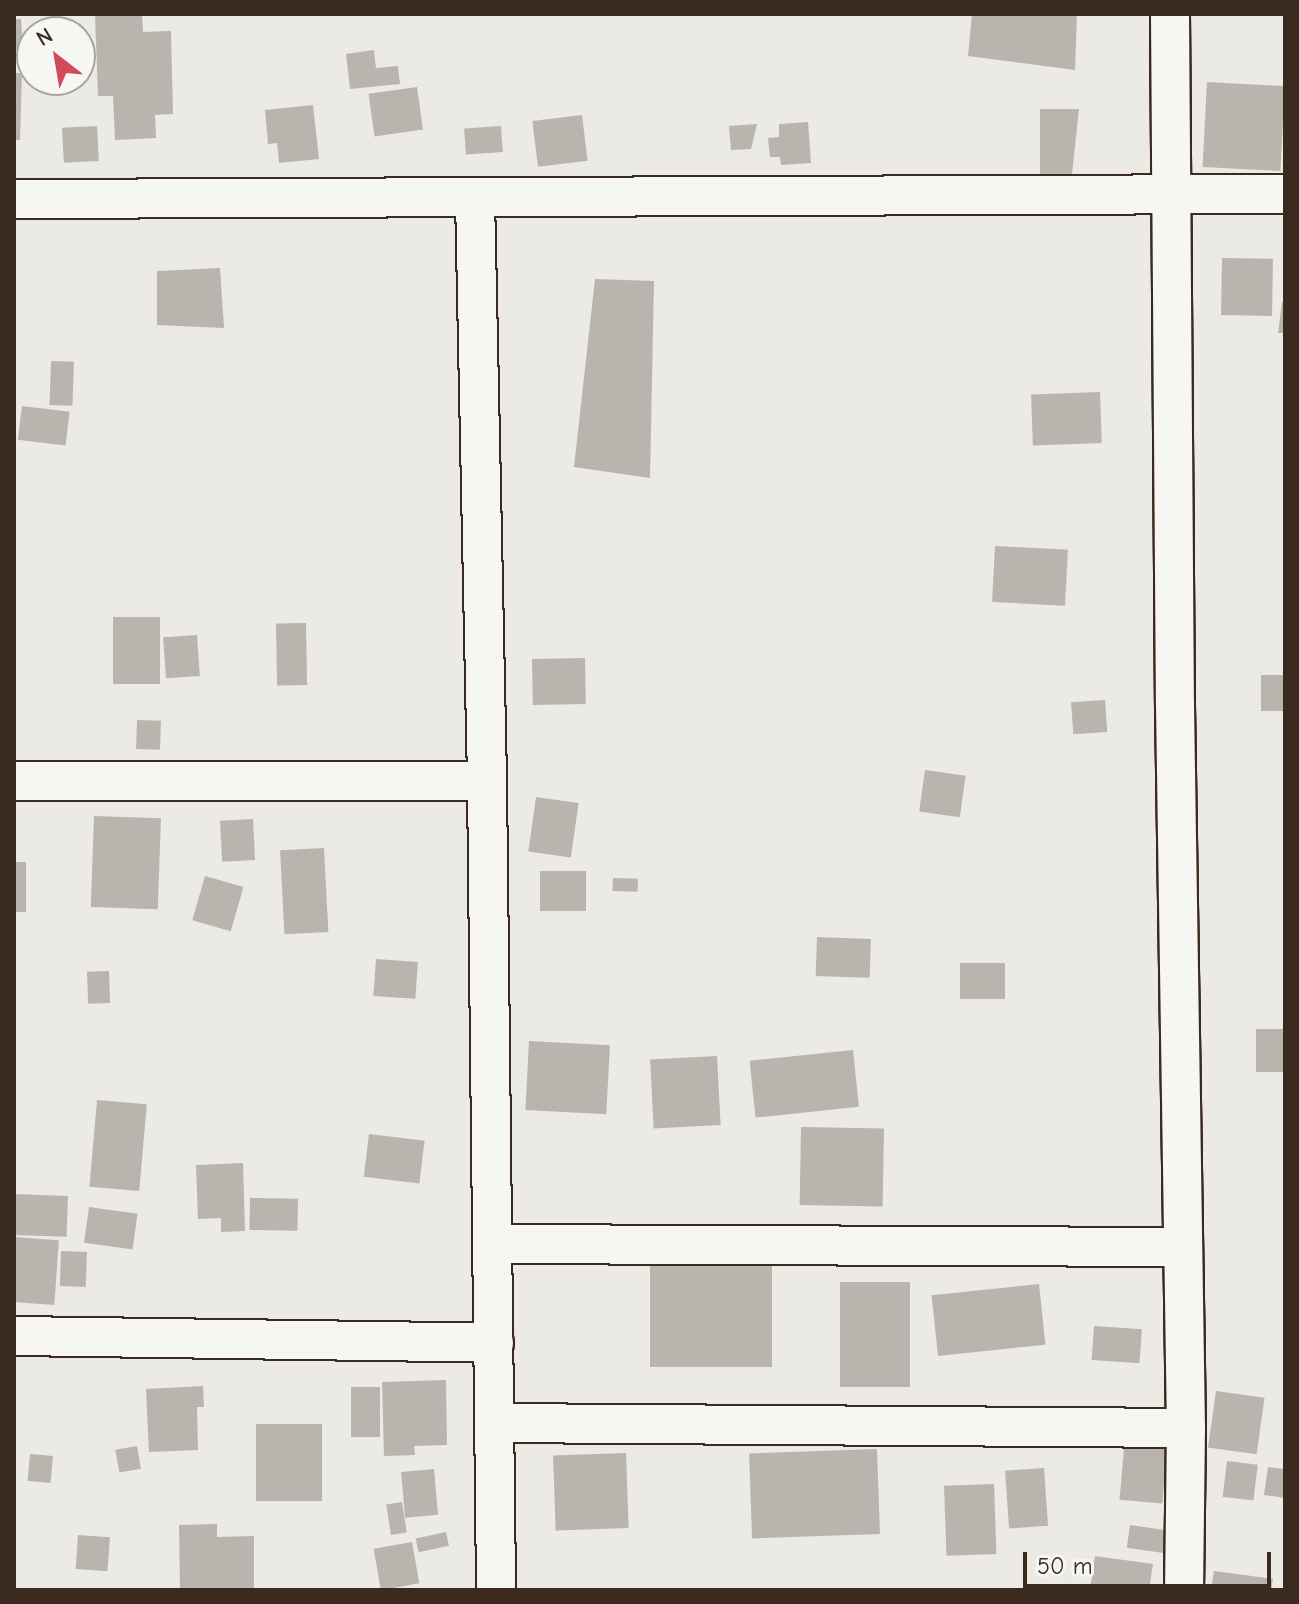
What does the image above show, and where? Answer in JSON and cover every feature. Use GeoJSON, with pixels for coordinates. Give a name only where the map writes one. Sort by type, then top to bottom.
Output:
{"type":"FeatureCollection","features":[{"type":"Feature","properties":{"kind":"street"},"geometry":{"type":"LineString","coordinates":[[1170,14],[1186,1428],[1184,1590]]}},
{"type":"Feature","properties":{"kind":"street"},"geometry":{"type":"LineString","coordinates":[[14,199],[1285,194]]}},
{"type":"Feature","properties":{"kind":"street"},"geometry":{"type":"LineString","coordinates":[[475,197],[487,781],[496,1590]]}},
{"type":"Feature","properties":{"kind":"street"},"geometry":{"type":"LineString","coordinates":[[14,781],[487,781]]}},
{"type":"Feature","properties":{"kind":"street"},"geometry":{"type":"LineString","coordinates":[[493,1244],[1182,1247]]}},
{"type":"Feature","properties":{"kind":"street"},"geometry":{"type":"LineString","coordinates":[[14,1336],[494,1343]]}},
{"type":"Feature","properties":{"kind":"street"},"geometry":{"type":"LineString","coordinates":[[495,1423],[1186,1428]]}},
{"type":"Feature","properties":{"kind":"building"},"geometry":{"type":"Polygon","coordinates":[[[142,14],[143,32],[171,31],[173,114],[155,115],[156,138],[115,140],[113,96],[98,96],[95,16],[142,14]]]}},
{"type":"Feature","properties":{"kind":"building"},"geometry":{"type":"Polygon","coordinates":[[[972,14],[1077,14],[1075,70],[968,56],[972,14]]]}},
{"type":"Feature","properties":{"kind":"building"},"geometry":{"type":"Polygon","coordinates":[[[14,19],[16,19],[16,50],[14,19]]]}},
{"type":"Feature","properties":{"kind":"building"},"geometry":{"type":"Polygon","coordinates":[[[374,50],[376,68],[398,66],[400,84],[350,89],[346,54],[374,50]]]}},
{"type":"Feature","properties":{"kind":"building"},"geometry":{"type":"Polygon","coordinates":[[[16,73],[16,96],[21,96],[20,140],[14,140],[16,73]]]}},
{"type":"Feature","properties":{"kind":"building"},"geometry":{"type":"Polygon","coordinates":[[[1207,82],[1285,86],[1280,171],[1203,167],[1207,82]]]}},
{"type":"Feature","properties":{"kind":"building"},"geometry":{"type":"Polygon","coordinates":[[[417,87],[423,130],[374,136],[368,94],[417,87]]]}},
{"type":"Feature","properties":{"kind":"building"},"geometry":{"type":"Polygon","coordinates":[[[313,105],[319,159],[279,163],[277,143],[268,144],[265,110],[313,105]]]}},
{"type":"Feature","properties":{"kind":"building"},"geometry":{"type":"Polygon","coordinates":[[[1040,109],[1079,109],[1070,193],[1040,189],[1040,109]]]}},
{"type":"Feature","properties":{"kind":"building"},"geometry":{"type":"Polygon","coordinates":[[[582,115],[588,161],[538,167],[532,121],[582,115]]]}},
{"type":"Feature","properties":{"kind":"building"},"geometry":{"type":"Polygon","coordinates":[[[808,122],[811,163],[781,165],[780,157],[770,157],[768,138],[779,137],[779,124],[808,122]]]}},
{"type":"Feature","properties":{"kind":"building"},"geometry":{"type":"Polygon","coordinates":[[[757,124],[751,149],[731,150],[729,126],[757,124]]]}},
{"type":"Feature","properties":{"kind":"building"},"geometry":{"type":"Polygon","coordinates":[[[97,126],[99,161],[64,163],[62,128],[97,126]]]}},
{"type":"Feature","properties":{"kind":"building"},"geometry":{"type":"Polygon","coordinates":[[[501,126],[503,152],[466,155],[464,129],[501,126]]]}},
{"type":"Feature","properties":{"kind":"building"},"geometry":{"type":"Polygon","coordinates":[[[1222,258],[1273,259],[1272,316],[1221,315],[1222,258]]]}},
{"type":"Feature","properties":{"kind":"building"},"geometry":{"type":"Polygon","coordinates":[[[220,268],[224,328],[157,325],[157,271],[220,268]]]}},
{"type":"Feature","properties":{"kind":"building"},"geometry":{"type":"Polygon","coordinates":[[[595,279],[654,281],[650,478],[574,467],[595,279]]]}},
{"type":"Feature","properties":{"kind":"building"},"geometry":{"type":"Polygon","coordinates":[[[1282,302],[1285,302],[1285,333],[1278,333],[1282,302]]]}},
{"type":"Feature","properties":{"kind":"building"},"geometry":{"type":"Polygon","coordinates":[[[51,361],[74,362],[72,406],[49,405],[51,361]]]}},
{"type":"Feature","properties":{"kind":"building"},"geometry":{"type":"Polygon","coordinates":[[[1100,392],[1102,443],[1033,445],[1031,394],[1100,392]]]}},
{"type":"Feature","properties":{"kind":"building"},"geometry":{"type":"Polygon","coordinates":[[[22,406],[70,412],[65,446],[18,440],[22,406]]]}},
{"type":"Feature","properties":{"kind":"building"},"geometry":{"type":"Polygon","coordinates":[[[995,546],[1068,550],[1065,606],[992,602],[995,546]]]}},
{"type":"Feature","properties":{"kind":"building"},"geometry":{"type":"Polygon","coordinates":[[[113,617],[160,617],[160,684],[113,684],[113,617]]]}},
{"type":"Feature","properties":{"kind":"building"},"geometry":{"type":"Polygon","coordinates":[[[306,623],[307,685],[277,686],[276,624],[306,623]]]}},
{"type":"Feature","properties":{"kind":"building"},"geometry":{"type":"Polygon","coordinates":[[[197,635],[200,676],[166,678],[163,637],[197,635]]]}},
{"type":"Feature","properties":{"kind":"building"},"geometry":{"type":"Polygon","coordinates":[[[585,658],[586,704],[533,705],[532,659],[585,658]]]}},
{"type":"Feature","properties":{"kind":"building"},"geometry":{"type":"Polygon","coordinates":[[[1261,675],[1285,675],[1285,711],[1261,711],[1261,675]]]}},
{"type":"Feature","properties":{"kind":"building"},"geometry":{"type":"Polygon","coordinates":[[[1105,700],[1107,732],[1073,734],[1071,702],[1105,700]]]}},
{"type":"Feature","properties":{"kind":"building"},"geometry":{"type":"Polygon","coordinates":[[[137,720],[161,721],[160,750],[136,749],[137,720]]]}},
{"type":"Feature","properties":{"kind":"building"},"geometry":{"type":"Polygon","coordinates":[[[925,770],[966,776],[960,817],[919,812],[925,770]]]}},
{"type":"Feature","properties":{"kind":"building"},"geometry":{"type":"Polygon","coordinates":[[[536,797],[579,803],[571,857],[528,851],[536,797]]]}},
{"type":"Feature","properties":{"kind":"building"},"geometry":{"type":"Polygon","coordinates":[[[94,816],[161,818],[158,909],[91,907],[94,816]]]}},
{"type":"Feature","properties":{"kind":"building"},"geometry":{"type":"Polygon","coordinates":[[[253,819],[255,860],[222,862],[220,821],[253,819]]]}},
{"type":"Feature","properties":{"kind":"building"},"geometry":{"type":"Polygon","coordinates":[[[324,848],[328,932],[284,934],[280,850],[324,848]]]}},
{"type":"Feature","properties":{"kind":"building"},"geometry":{"type":"Polygon","coordinates":[[[14,862],[26,862],[26,912],[14,912],[14,862]]]}},
{"type":"Feature","properties":{"kind":"building"},"geometry":{"type":"Polygon","coordinates":[[[540,871],[586,871],[586,911],[540,911],[540,871]]]}},
{"type":"Feature","properties":{"kind":"building"},"geometry":{"type":"Polygon","coordinates":[[[205,876],[243,887],[231,931],[192,920],[205,876]]]}},
{"type":"Feature","properties":{"kind":"building"},"geometry":{"type":"Polygon","coordinates":[[[613,878],[638,879],[638,892],[613,891],[613,878]]]}},
{"type":"Feature","properties":{"kind":"building"},"geometry":{"type":"Polygon","coordinates":[[[817,937],[871,939],[870,978],[816,976],[817,937]]]}},
{"type":"Feature","properties":{"kind":"building"},"geometry":{"type":"Polygon","coordinates":[[[376,959],[418,962],[415,999],[373,996],[376,959]]]}},
{"type":"Feature","properties":{"kind":"building"},"geometry":{"type":"Polygon","coordinates":[[[960,963],[1005,963],[1005,999],[960,999],[960,963]]]}},
{"type":"Feature","properties":{"kind":"building"},"geometry":{"type":"Polygon","coordinates":[[[109,971],[110,1003],[88,1004],[87,972],[109,971]]]}},
{"type":"Feature","properties":{"kind":"building"},"geometry":{"type":"Polygon","coordinates":[[[1256,1029],[1285,1029],[1285,1072],[1256,1072],[1256,1029]]]}},
{"type":"Feature","properties":{"kind":"building"},"geometry":{"type":"Polygon","coordinates":[[[529,1041],[610,1045],[606,1114],[525,1110],[529,1041]]]}},
{"type":"Feature","properties":{"kind":"building"},"geometry":{"type":"Polygon","coordinates":[[[853,1050],[859,1107],[756,1118],[750,1061],[853,1050]]]}},
{"type":"Feature","properties":{"kind":"building"},"geometry":{"type":"Polygon","coordinates":[[[717,1056],[721,1125],[654,1128],[650,1060],[717,1056]]]}},
{"type":"Feature","properties":{"kind":"building"},"geometry":{"type":"Polygon","coordinates":[[[97,1100],[147,1104],[139,1191],[89,1187],[97,1100]]]}},
{"type":"Feature","properties":{"kind":"building"},"geometry":{"type":"Polygon","coordinates":[[[801,1127],[884,1128],[883,1206],[800,1205],[801,1127]]]}},
{"type":"Feature","properties":{"kind":"building"},"geometry":{"type":"Polygon","coordinates":[[[369,1134],[425,1141],[419,1184],[364,1177],[369,1134]]]}},
{"type":"Feature","properties":{"kind":"building"},"geometry":{"type":"Polygon","coordinates":[[[243,1163],[245,1231],[221,1232],[221,1218],[198,1219],[196,1165],[243,1163]]]}},
{"type":"Feature","properties":{"kind":"building"},"geometry":{"type":"Polygon","coordinates":[[[14,1194],[68,1196],[67,1237],[14,1235],[14,1194]]]}},
{"type":"Feature","properties":{"kind":"building"},"geometry":{"type":"Polygon","coordinates":[[[250,1198],[298,1199],[297,1231],[249,1230],[250,1198]]]}},
{"type":"Feature","properties":{"kind":"building"},"geometry":{"type":"Polygon","coordinates":[[[89,1207],[138,1214],[133,1249],[84,1243],[89,1207]]]}},
{"type":"Feature","properties":{"kind":"building"},"geometry":{"type":"Polygon","coordinates":[[[14,1237],[59,1240],[54,1305],[14,1302],[14,1237]]]}},
{"type":"Feature","properties":{"kind":"building"},"geometry":{"type":"Polygon","coordinates":[[[61,1251],[87,1252],[86,1287],[60,1286],[61,1251]]]}},
{"type":"Feature","properties":{"kind":"building"},"geometry":{"type":"Polygon","coordinates":[[[650,1258],[772,1258],[772,1367],[650,1367],[650,1258]]]}},
{"type":"Feature","properties":{"kind":"building"},"geometry":{"type":"Polygon","coordinates":[[[840,1282],[910,1282],[910,1387],[840,1387],[840,1282]]]}},
{"type":"Feature","properties":{"kind":"building"},"geometry":{"type":"Polygon","coordinates":[[[1039,1284],[1045,1345],[938,1356],[932,1295],[1039,1284]]]}},
{"type":"Feature","properties":{"kind":"building"},"geometry":{"type":"Polygon","coordinates":[[[1094,1326],[1142,1329],[1140,1363],[1092,1360],[1094,1326]]]}},
{"type":"Feature","properties":{"kind":"building"},"geometry":{"type":"Polygon","coordinates":[[[446,1380],[447,1445],[414,1446],[415,1455],[384,1456],[382,1382],[446,1380]]]}},
{"type":"Feature","properties":{"kind":"building"},"geometry":{"type":"Polygon","coordinates":[[[203,1386],[204,1407],[197,1407],[198,1450],[149,1452],[146,1389],[203,1386]]]}},
{"type":"Feature","properties":{"kind":"building"},"geometry":{"type":"Polygon","coordinates":[[[351,1387],[380,1387],[380,1437],[351,1437],[351,1387]]]}},
{"type":"Feature","properties":{"kind":"building"},"geometry":{"type":"Polygon","coordinates":[[[1216,1391],[1265,1398],[1257,1454],[1208,1447],[1216,1391]]]}},
{"type":"Feature","properties":{"kind":"building"},"geometry":{"type":"Polygon","coordinates":[[[256,1424],[322,1424],[322,1501],[256,1501],[256,1424]]]}},
{"type":"Feature","properties":{"kind":"building"},"geometry":{"type":"Polygon","coordinates":[[[1125,1437],[1168,1441],[1162,1504],[1120,1500],[1125,1437]]]}},
{"type":"Feature","properties":{"kind":"building"},"geometry":{"type":"Polygon","coordinates":[[[137,1446],[141,1469],[119,1472],[115,1450],[137,1446]]]}},
{"type":"Feature","properties":{"kind":"building"},"geometry":{"type":"Polygon","coordinates":[[[877,1449],[880,1534],[752,1538],[749,1453],[877,1449]]]}},
{"type":"Feature","properties":{"kind":"building"},"geometry":{"type":"Polygon","coordinates":[[[626,1453],[629,1528],[556,1531],[553,1456],[626,1453]]]}},
{"type":"Feature","properties":{"kind":"building"},"geometry":{"type":"Polygon","coordinates":[[[30,1454],[53,1456],[51,1483],[28,1481],[30,1454]]]}},
{"type":"Feature","properties":{"kind":"building"},"geometry":{"type":"Polygon","coordinates":[[[1227,1461],[1258,1465],[1253,1501],[1223,1497],[1227,1461]]]}},
{"type":"Feature","properties":{"kind":"building"},"geometry":{"type":"Polygon","coordinates":[[[1268,1467],[1285,1469],[1285,1498],[1264,1495],[1268,1467]]]}},
{"type":"Feature","properties":{"kind":"building"},"geometry":{"type":"Polygon","coordinates":[[[1044,1468],[1048,1526],[1009,1529],[1005,1471],[1044,1468]]]}},
{"type":"Feature","properties":{"kind":"building"},"geometry":{"type":"Polygon","coordinates":[[[434,1469],[438,1515],[405,1518],[401,1472],[434,1469]]]}},
{"type":"Feature","properties":{"kind":"building"},"geometry":{"type":"Polygon","coordinates":[[[994,1484],[996,1554],[946,1556],[944,1486],[994,1484]]]}},
{"type":"Feature","properties":{"kind":"building"},"geometry":{"type":"Polygon","coordinates":[[[402,1502],[407,1533],[391,1535],[386,1505],[402,1502]]]}},
{"type":"Feature","properties":{"kind":"building"},"geometry":{"type":"Polygon","coordinates":[[[217,1524],[217,1537],[254,1536],[254,1588],[180,1590],[179,1525],[217,1524]]]}},
{"type":"Feature","properties":{"kind":"building"},"geometry":{"type":"Polygon","coordinates":[[[1130,1525],[1167,1530],[1163,1553],[1127,1548],[1130,1525]]]}},
{"type":"Feature","properties":{"kind":"building"},"geometry":{"type":"Polygon","coordinates":[[[446,1532],[449,1546],[419,1552],[416,1538],[446,1532]]]}},
{"type":"Feature","properties":{"kind":"building"},"geometry":{"type":"Polygon","coordinates":[[[78,1535],[110,1537],[108,1571],[76,1569],[78,1535]]]}},
{"type":"Feature","properties":{"kind":"building"},"geometry":{"type":"Polygon","coordinates":[[[412,1542],[419,1583],[381,1590],[374,1549],[412,1542]]]}},
{"type":"Feature","properties":{"kind":"building"},"geometry":{"type":"Polygon","coordinates":[[[1095,1556],[1153,1564],[1149,1590],[1090,1590],[1095,1556]]]}},
{"type":"Feature","properties":{"kind":"building"},"geometry":{"type":"Polygon","coordinates":[[[1214,1571],[1273,1579],[1271,1590],[1211,1590],[1214,1571]]]}}]}
